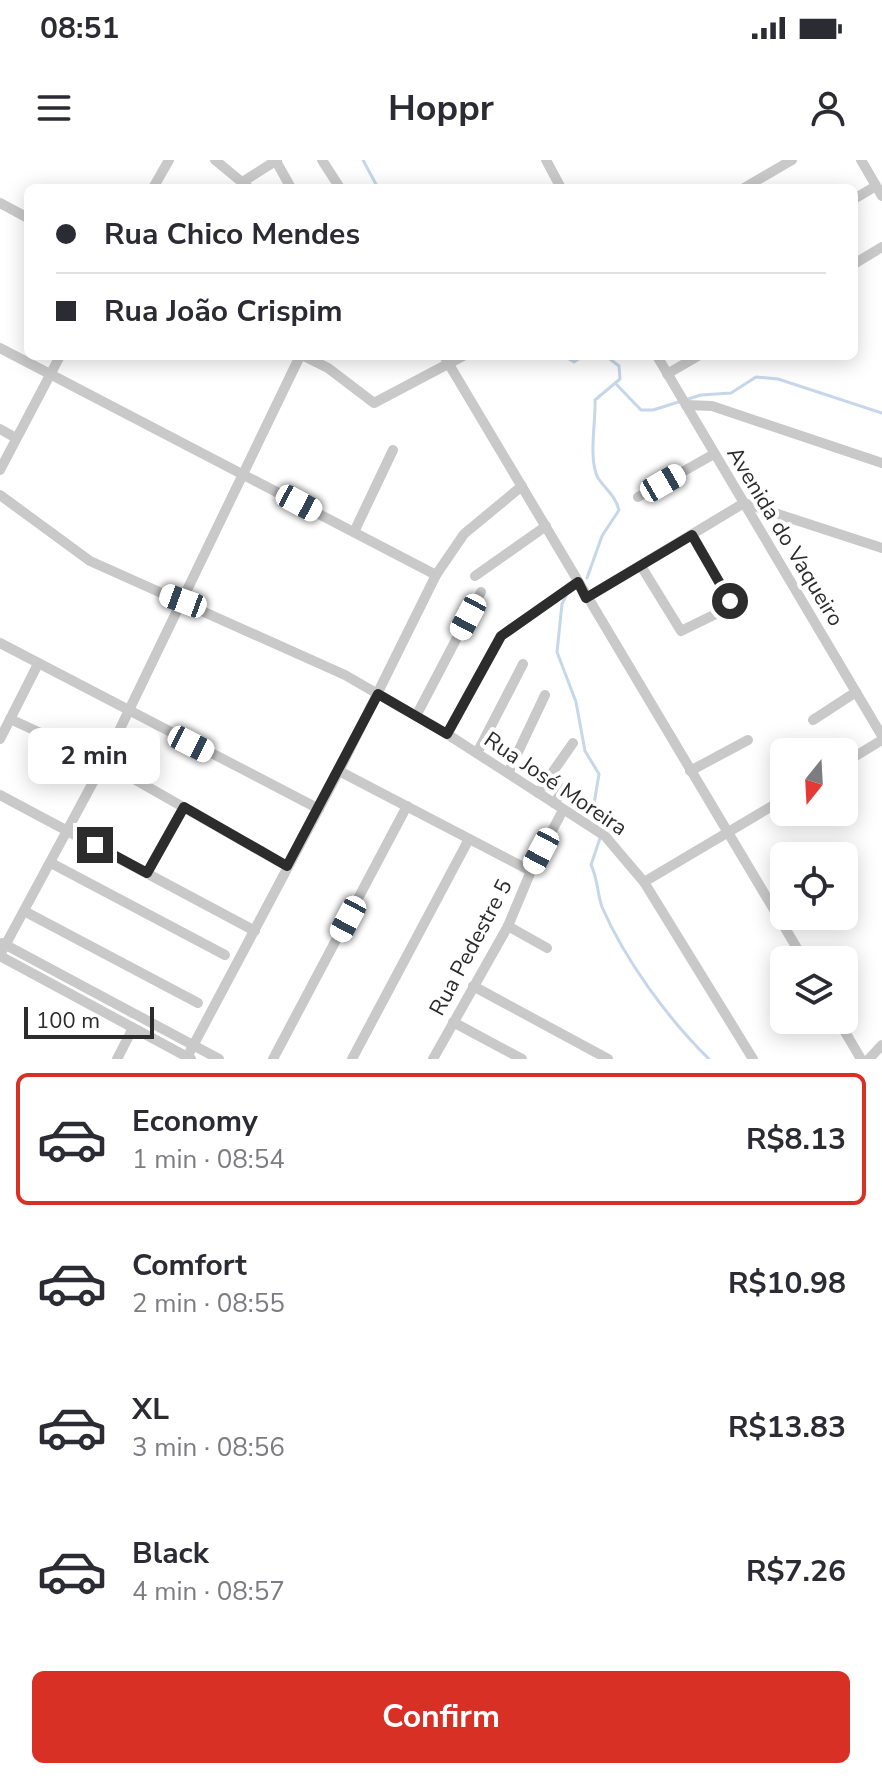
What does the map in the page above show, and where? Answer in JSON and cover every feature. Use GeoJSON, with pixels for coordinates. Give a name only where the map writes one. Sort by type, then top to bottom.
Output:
{"type":"FeatureCollection","features":[{"type":"Feature","properties":{"kind":"street"},"geometry":{"type":"LineString","coordinates":[[155,184],[169,160]]}},
{"type":"Feature","properties":{"kind":"street"},"geometry":{"type":"LineString","coordinates":[[215,160],[245,184]]}},
{"type":"Feature","properties":{"kind":"street"},"geometry":{"type":"LineString","coordinates":[[247,184],[277,160],[289,184]]}},
{"type":"Feature","properties":{"kind":"street"},"geometry":{"type":"LineString","coordinates":[[322,160],[337,184]]}},
{"type":"Feature","properties":{"kind":"street"},"geometry":{"type":"LineString","coordinates":[[751,184],[792,160]]}},
{"type":"Feature","properties":{"kind":"street"},"geometry":{"type":"LineString","coordinates":[[858,198],[879,191],[861,160]]}},
{"type":"Feature","properties":{"kind":"street"},"geometry":{"type":"LineString","coordinates":[[549,161],[559,184]]}},
{"type":"Feature","properties":{"kind":"street"},"geometry":{"type":"LineString","coordinates":[[0,203],[24,216]]}},
{"type":"Feature","properties":{"kind":"street"},"geometry":{"type":"LineString","coordinates":[[858,262],[882,247]]}},
{"type":"Feature","properties":{"kind":"street"},"geometry":{"type":"LineString","coordinates":[[0,348],[24,360]]}},
{"type":"Feature","properties":{"kind":"street"},"geometry":{"type":"LineString","coordinates":[[24,360],[436,575]]}},
{"type":"Feature","properties":{"kind":"street"},"geometry":{"type":"LineString","coordinates":[[0,470],[58,360]]}},
{"type":"Feature","properties":{"kind":"street"},"geometry":{"type":"LineString","coordinates":[[1,950],[69,831],[104,762],[300,360]]}},
{"type":"Feature","properties":{"kind":"street"},"geometry":{"type":"LineString","coordinates":[[311,360],[328,368],[371,403],[380,401],[446,360],[796,946]]}},
{"type":"Feature","properties":{"kind":"street","name":"Avenida do Vaqueiro"},"geometry":{"type":"LineString","coordinates":[[659,360],[882,738]]}},
{"type":"Feature","properties":{"kind":"street"},"geometry":{"type":"LineString","coordinates":[[667,374],[691,360]]}},
{"type":"Feature","properties":{"kind":"street"},"geometry":{"type":"LineString","coordinates":[[684,402],[712,406],[882,463]]}},
{"type":"Feature","properties":{"kind":"street"},"geometry":{"type":"LineString","coordinates":[[0,429],[16,438]]}},
{"type":"Feature","properties":{"kind":"street"},"geometry":{"type":"LineString","coordinates":[[354,532],[393,450]]}},
{"type":"Feature","properties":{"kind":"street"},"geometry":{"type":"LineString","coordinates":[[638,497],[714,454]]}},
{"type":"Feature","properties":{"kind":"street"},"geometry":{"type":"LineString","coordinates":[[1,950],[188,1058],[339,771],[436,575],[464,534],[522,486]]}},
{"type":"Feature","properties":{"kind":"street","name":"Rua José Moreira"},"geometry":{"type":"LineString","coordinates":[[0,495],[90,561],[183,601],[378,694],[447,734],[605,836],[644,882],[753,1059]]}},
{"type":"Feature","properties":{"kind":"street"},"geometry":{"type":"LineString","coordinates":[[586,598],[744,503],[882,548]]}},
{"type":"Feature","properties":{"kind":"street"},"geometry":{"type":"LineString","coordinates":[[475,576],[546,526]]}},
{"type":"Feature","properties":{"kind":"street"},"geometry":{"type":"LineString","coordinates":[[641,566],[679,629],[689,630],[728,607],[730,601],[692,535]]}},
{"type":"Feature","properties":{"kind":"street"},"geometry":{"type":"LineString","coordinates":[[447,734],[501,636],[578,582]]}},
{"type":"Feature","properties":{"kind":"street"},"geometry":{"type":"LineString","coordinates":[[416,716],[481,592]]}},
{"type":"Feature","properties":{"kind":"street"},"geometry":{"type":"LineString","coordinates":[[0,643],[127,712],[319,809]]}},
{"type":"Feature","properties":{"kind":"street"},"geometry":{"type":"LineString","coordinates":[[0,739],[38,664]]}},
{"type":"Feature","properties":{"kind":"street"},"geometry":{"type":"LineString","coordinates":[[477,753],[523,664]]}},
{"type":"Feature","properties":{"kind":"street"},"geometry":{"type":"LineString","coordinates":[[813,720],[856,692]]}},
{"type":"Feature","properties":{"kind":"street"},"geometry":{"type":"LineString","coordinates":[[508,773],[545,695]]}},
{"type":"Feature","properties":{"kind":"street"},"geometry":{"type":"LineString","coordinates":[[10,719],[104,762],[287,866]]}},
{"type":"Feature","properties":{"kind":"street"},"geometry":{"type":"LineString","coordinates":[[858,754],[882,738]]}},
{"type":"Feature","properties":{"kind":"street"},"geometry":{"type":"LineString","coordinates":[[690,771],[748,740]]}},
{"type":"Feature","properties":{"kind":"street"},"geometry":{"type":"LineString","coordinates":[[538,793],[573,743]]}},
{"type":"Feature","properties":{"kind":"street"},"geometry":{"type":"LineString","coordinates":[[339,771],[531,871]]}},
{"type":"Feature","properties":{"kind":"street","name":"Rua Pedestre 5"},"geometry":{"type":"LineString","coordinates":[[433,1059],[508,926],[566,787]]}},
{"type":"Feature","properties":{"kind":"street"},"geometry":{"type":"LineString","coordinates":[[0,795],[255,931]]}},
{"type":"Feature","properties":{"kind":"street"},"geometry":{"type":"LineString","coordinates":[[273,1059],[407,806]]}},
{"type":"Feature","properties":{"kind":"street"},"geometry":{"type":"LineString","coordinates":[[147,873],[184,807]]}},
{"type":"Feature","properties":{"kind":"street"},"geometry":{"type":"LineString","coordinates":[[644,882],[770,807]]}},
{"type":"Feature","properties":{"kind":"street"},"geometry":{"type":"LineString","coordinates":[[352,1059],[469,839]]}},
{"type":"Feature","properties":{"kind":"street"},"geometry":{"type":"LineString","coordinates":[[51,863],[225,955]]}},
{"type":"Feature","properties":{"kind":"street"},"geometry":{"type":"LineString","coordinates":[[24,911],[198,1003]]}},
{"type":"Feature","properties":{"kind":"street"},"geometry":{"type":"LineString","coordinates":[[508,926],[547,948]]}},
{"type":"Feature","properties":{"kind":"street"},"geometry":{"type":"LineString","coordinates":[[1,950],[101,996],[219,1059]]}},
{"type":"Feature","properties":{"kind":"street"},"geometry":{"type":"LineString","coordinates":[[473,986],[608,1059]]}},
{"type":"Feature","properties":{"kind":"street"},"geometry":{"type":"LineString","coordinates":[[95,1007],[101,996]]}},
{"type":"Feature","properties":{"kind":"street"},"geometry":{"type":"LineString","coordinates":[[453,1022],[522,1059]]}},
{"type":"Feature","properties":{"kind":"street"},"geometry":{"type":"LineString","coordinates":[[117,1059],[133,1028]]}},
{"type":"Feature","properties":{"kind":"street"},"geometry":{"type":"LineString","coordinates":[[846,1034],[861,1059]]}},
{"type":"Feature","properties":{"kind":"street"},"geometry":{"type":"LineString","coordinates":[[869,1059],[882,1045]]}},
{"type":"Feature","properties":{"kind":"waterway"},"geometry":{"type":"LineString","coordinates":[[363,160],[376,184]]}},
{"type":"Feature","properties":{"kind":"waterway"},"geometry":{"type":"LineString","coordinates":[[571,360],[577,360]]}},
{"type":"Feature","properties":{"kind":"waterway"},"geometry":{"type":"LineString","coordinates":[[587,578],[602,536],[619,510],[613,496],[598,478],[593,461],[595,400],[620,379],[619,366],[611,360]]}},
{"type":"Feature","properties":{"kind":"waterway"},"geometry":{"type":"LineString","coordinates":[[617,385],[641,410],[653,410],[701,395],[731,393],[756,377],[778,379],[882,413]]}},
{"type":"Feature","properties":{"kind":"waterway"},"geometry":{"type":"LineString","coordinates":[[566,596],[562,604],[557,652],[576,702],[585,751],[599,774],[592,816]]}},
{"type":"Feature","properties":{"kind":"waterway"},"geometry":{"type":"LineString","coordinates":[[600,838],[591,865],[602,907],[649,988],[709,1059]]}},
{"type":"Feature","properties":{"kind":"route"},"geometry":{"type":"LineString","coordinates":[[95,845],[147,873],[184,807],[287,866],[378,694],[447,734],[495,644],[509,628],[578,582],[586,598],[692,535],[730,601]]}}]}
